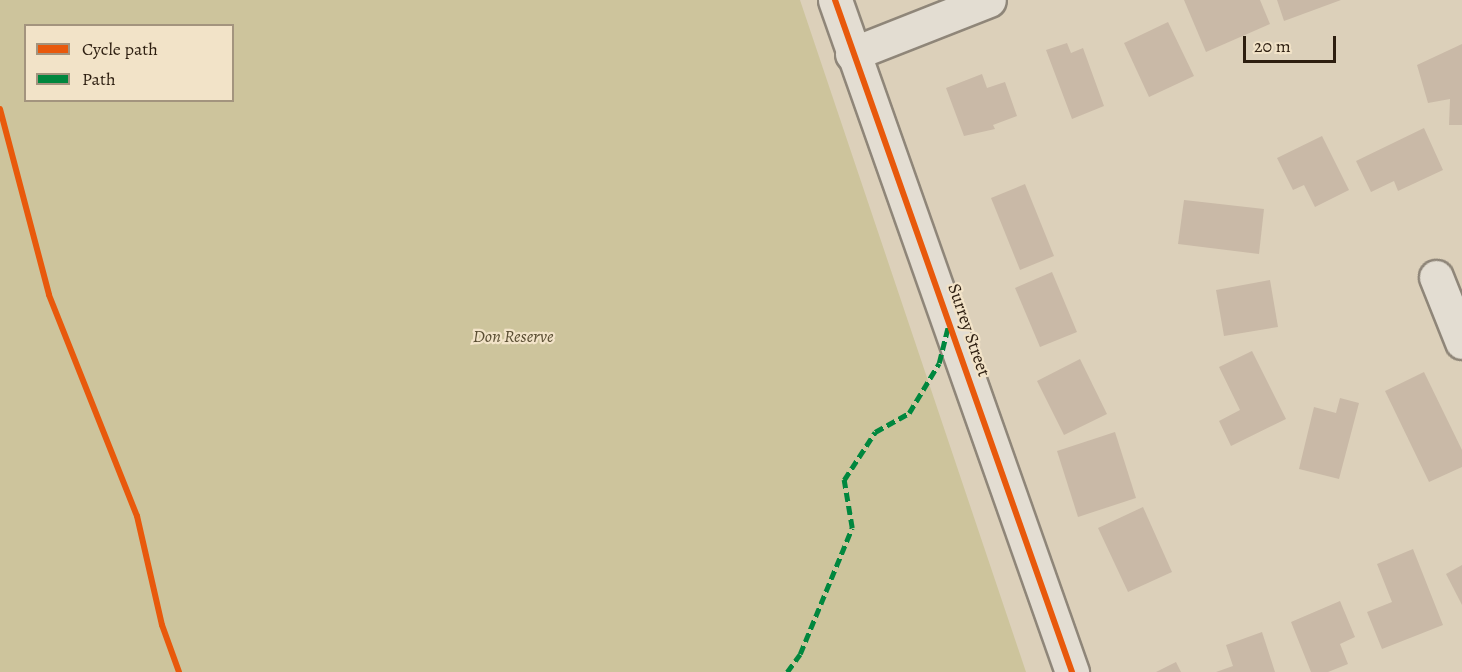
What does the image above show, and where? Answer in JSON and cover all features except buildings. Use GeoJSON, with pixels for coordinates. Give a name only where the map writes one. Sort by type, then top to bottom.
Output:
{"type":"FeatureCollection","features":[{"type":"Feature","properties":{"kind":"street","name":"Surrey Street"},"geometry":{"type":"LineString","coordinates":[[835,0],[852,54],[950,318],[1072,672]]}},
{"type":"Feature","properties":{"kind":"street"},"geometry":{"type":"LineString","coordinates":[[852,54],[989,0]]}},
{"type":"Feature","properties":{"kind":"street"},"geometry":{"type":"LineString","coordinates":[[1436,277],[1462,342]]}},
{"type":"Feature","properties":{"kind":"green space","name":"Don Reserve"},"geometry":{"type":"Polygon","coordinates":[[[0,0],[800,0],[1026,672],[0,672],[0,0]]]}},
{"type":"Feature","properties":{"kind":"marked path"},"geometry":{"type":"LineString","coordinates":[[787,672],[800,654],[852,528],[844,480],[875,432],[909,413],[939,363],[948,326]]}},
{"type":"Feature","properties":{"kind":"cycle path"},"geometry":{"type":"LineString","coordinates":[[835,0],[1072,672]]}},
{"type":"Feature","properties":{"kind":"cycle path"},"geometry":{"type":"LineString","coordinates":[[0,109],[49,295],[137,516],[162,625],[179,672]]}}]}
